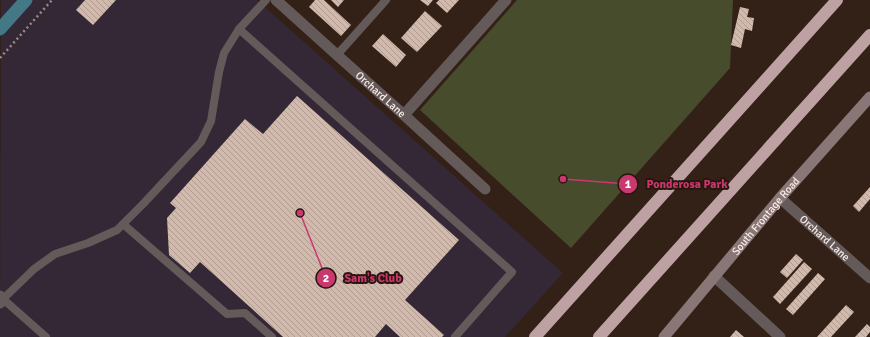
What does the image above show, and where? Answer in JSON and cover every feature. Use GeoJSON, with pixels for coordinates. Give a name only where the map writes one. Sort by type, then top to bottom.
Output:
{"type":"FeatureCollection","features":[{"type":"Feature","properties":{"kind":"highway"},"geometry":{"type":"LineString","coordinates":[[535,337],[837,0]]}},
{"type":"Feature","properties":{"kind":"highway"},"geometry":{"type":"LineString","coordinates":[[599,337],[870,35]]}},
{"type":"Feature","properties":{"kind":"main road","name":"South Frontage Road"},"geometry":{"type":"LineString","coordinates":[[664,337],[780,198],[870,97]]}},
{"type":"Feature","properties":{"kind":"street","name":"Orchard Lane"},"geometry":{"type":"LineString","coordinates":[[276,0],[404,114],[485,189]]}},
{"type":"Feature","properties":{"kind":"street"},"geometry":{"type":"LineString","coordinates":[[404,114],[506,0]]}},
{"type":"Feature","properties":{"kind":"street","name":"Orchard Lane"},"geometry":{"type":"LineString","coordinates":[[780,198],[870,278]]}},
{"type":"Feature","properties":{"kind":"street"},"geometry":{"type":"LineString","coordinates":[[714,276],[780,337]]}},
{"type":"Feature","properties":{"kind":"lane"},"geometry":{"type":"LineString","coordinates":[[46,337],[1,300],[34,269],[55,254],[88,243],[117,230],[201,142],[211,121],[219,72],[224,53],[238,29],[266,0]]}},
{"type":"Feature","properties":{"kind":"lane"},"geometry":{"type":"LineString","coordinates":[[337,55],[386,0]]}},
{"type":"Feature","properties":{"kind":"lane"},"geometry":{"type":"LineString","coordinates":[[238,29],[512,272],[455,337]]}},
{"type":"Feature","properties":{"kind":"lane"},"geometry":{"type":"LineString","coordinates":[[123,224],[227,314],[245,313],[272,337]]}},
{"type":"Feature","properties":{"kind":"path"},"geometry":{"type":"LineString","coordinates":[[0,58],[52,0]]}},
{"type":"Feature","properties":{"kind":"shaded area"},"geometry":{"type":"Polygon","coordinates":[[[1,0],[257,0],[563,273],[505,337],[0,337],[1,0]]]}},
{"type":"Feature","properties":{"kind":"green space"},"geometry":{"type":"Polygon","coordinates":[[[517,0],[733,0],[730,68],[571,248],[420,110],[517,0]]]}},
{"type":"Feature","properties":{"kind":"building"},"geometry":{"type":"Polygon","coordinates":[[[85,0],[116,0],[93,25],[76,10],[85,0]]]}},
{"type":"Feature","properties":{"kind":"building"},"geometry":{"type":"Polygon","coordinates":[[[315,0],[324,0],[351,25],[341,36],[309,7],[315,0]]]}},
{"type":"Feature","properties":{"kind":"building"},"geometry":{"type":"Polygon","coordinates":[[[331,0],[344,0],[338,7],[331,0]]]}},
{"type":"Feature","properties":{"kind":"building"},"geometry":{"type":"Polygon","coordinates":[[[420,0],[433,0],[428,6],[420,0]]]}},
{"type":"Feature","properties":{"kind":"building"},"geometry":{"type":"Polygon","coordinates":[[[439,0],[459,0],[447,13],[436,3],[439,0]]]}},
{"type":"Feature","properties":{"kind":"building"},"geometry":{"type":"Polygon","coordinates":[[[740,7],[749,9],[747,17],[754,18],[752,31],[745,29],[741,48],[731,45],[740,7]]]}},
{"type":"Feature","properties":{"kind":"building"},"geometry":{"type":"Polygon","coordinates":[[[425,11],[442,26],[417,52],[401,38],[425,11]]]}},
{"type":"Feature","properties":{"kind":"building"},"geometry":{"type":"Polygon","coordinates":[[[383,34],[406,55],[396,67],[372,46],[383,34]]]}},
{"type":"Feature","properties":{"kind":"building"},"geometry":{"type":"Polygon","coordinates":[[[297,96],[459,240],[405,300],[444,335],[442,337],[400,337],[386,324],[375,337],[283,337],[200,262],[190,273],[169,255],[167,218],[176,208],[170,203],[245,119],[263,134],[297,96]]]}},
{"type":"Feature","properties":{"kind":"building"},"geometry":{"type":"Polygon","coordinates":[[[870,187],[870,199],[859,212],[853,206],[870,187]]]}},
{"type":"Feature","properties":{"kind":"building"},"geometry":{"type":"Polygon","coordinates":[[[796,254],[803,260],[787,278],[780,272],[796,254]]]}},
{"type":"Feature","properties":{"kind":"building"},"geometry":{"type":"Polygon","coordinates":[[[804,262],[812,269],[780,304],[773,297],[804,262]]]}},
{"type":"Feature","properties":{"kind":"building"},"geometry":{"type":"Polygon","coordinates":[[[818,273],[825,279],[793,315],[786,309],[818,273]]]}},
{"type":"Feature","properties":{"kind":"building"},"geometry":{"type":"Polygon","coordinates":[[[846,305],[854,312],[831,337],[817,337],[846,305]]]}},
{"type":"Feature","properties":{"kind":"building"},"geometry":{"type":"Polygon","coordinates":[[[867,324],[870,327],[870,332],[866,337],[855,337],[867,324]]]}},
{"type":"Feature","properties":{"kind":"building"},"geometry":{"type":"Polygon","coordinates":[[[736,330],[744,337],[730,337],[736,330]]]}},
{"type":"Feature","properties":{"kind":"waterway"},"geometry":{"type":"LineString","coordinates":[[0,29],[26,0]]}},
{"type":"Feature","properties":{"kind":"place","name":"Ponderosa Park"},"geometry":{"type":"Point","coordinates":[563,179]}},
{"type":"Feature","properties":{"kind":"place","name":"Sam's Club"},"geometry":{"type":"Point","coordinates":[300,213]}}]}
